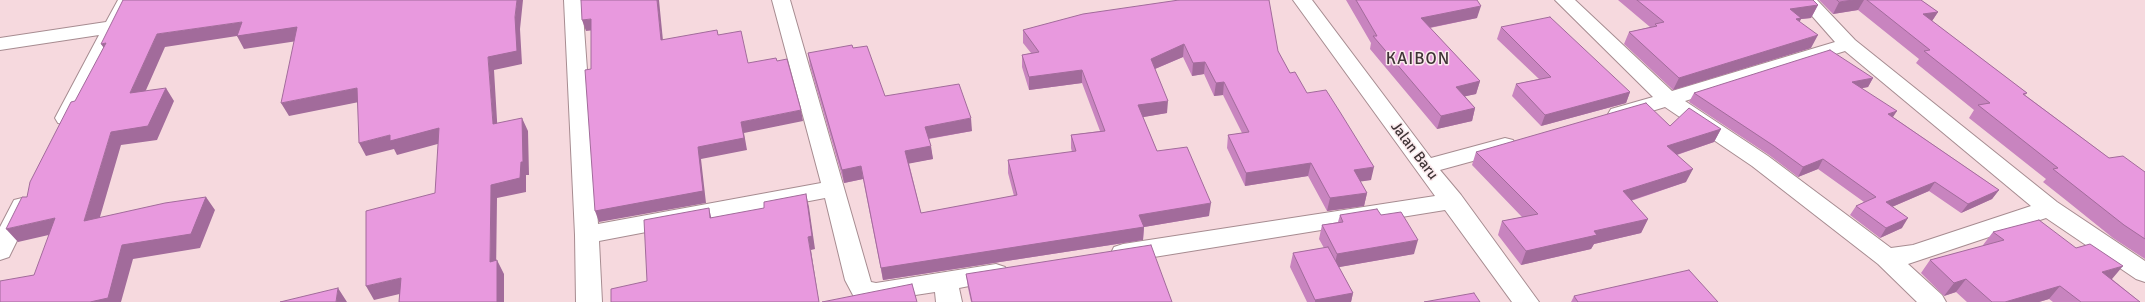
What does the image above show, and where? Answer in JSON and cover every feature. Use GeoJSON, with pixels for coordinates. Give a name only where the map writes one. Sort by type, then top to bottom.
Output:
{"type":"FeatureCollection","features":[{"type":"Feature","properties":{"kind":"street"},"geometry":{"type":"LineString","coordinates":[[59,132],[127,0]]}},
{"type":"Feature","properties":{"kind":"street"},"geometry":{"type":"LineString","coordinates":[[573,0],[587,236],[589,302]]}},
{"type":"Feature","properties":{"kind":"street"},"geometry":{"type":"LineString","coordinates":[[781,0],[834,188],[857,280],[863,290],[876,292],[947,292],[1016,270]]}},
{"type":"Feature","properties":{"kind":"street","name":"Jalan Baru"},"geometry":{"type":"LineString","coordinates":[[1302,0],[1425,167],[1453,201],[1526,302]]}},
{"type":"Feature","properties":{"kind":"street"},"geometry":{"type":"LineString","coordinates":[[1564,0],[1669,100],[1760,160],[1887,258],[1933,302]]}},
{"type":"Feature","properties":{"kind":"street"},"geometry":{"type":"LineString","coordinates":[[1807,0],[1848,44],[2049,208],[2145,273]]}},
{"type":"Feature","properties":{"kind":"street"},"geometry":{"type":"LineString","coordinates":[[0,44],[112,28]]}},
{"type":"Feature","properties":{"kind":"street"},"geometry":{"type":"LineString","coordinates":[[1600,119],[1669,100],[1848,44]]}},
{"type":"Feature","properties":{"kind":"street"},"geometry":{"type":"LineString","coordinates":[[1425,167],[1524,140]]}},
{"type":"Feature","properties":{"kind":"street"},"geometry":{"type":"LineString","coordinates":[[0,251],[32,188]]}},
{"type":"Feature","properties":{"kind":"street"},"geometry":{"type":"LineString","coordinates":[[587,236],[834,188]]}},
{"type":"Feature","properties":{"kind":"street"},"geometry":{"type":"LineString","coordinates":[[1102,256],[1453,201]]}},
{"type":"Feature","properties":{"kind":"street"},"geometry":{"type":"LineString","coordinates":[[1887,258],[1914,254],[2049,208]]}},
{"type":"Feature","properties":{"kind":"building"},"geometry":{"type":"Polygon","coordinates":[[[123,0],[517,0],[515,17],[517,51],[488,57],[493,124],[522,118],[523,162],[521,162],[520,178],[491,185],[490,262],[497,260],[497,302],[399,302],[401,278],[366,286],[366,211],[435,193],[439,128],[390,141],[390,135],[359,143],[357,88],[281,103],[297,27],[237,36],[242,22],[157,34],[130,93],[166,88],[148,126],[111,132],[84,221],[165,203],[206,197],[191,234],[122,245],[108,298],[90,302],[0,302],[0,281],[34,275],[55,218],[6,229],[22,197],[27,197],[30,182],[71,102],[75,101],[106,43],[101,44],[123,0]]]}},
{"type":"Feature","properties":{"kind":"building"},"geometry":{"type":"Polygon","coordinates":[[[581,0],[657,0],[661,40],[717,30],[718,35],[741,31],[748,63],[776,58],[777,61],[787,59],[801,110],[741,122],[744,138],[698,147],[703,191],[595,211],[585,70],[591,69],[591,19],[582,20],[581,0]]]}},
{"type":"Feature","properties":{"kind":"building"},"geometry":{"type":"Polygon","coordinates":[[[1179,0],[1269,0],[1278,51],[1290,73],[1295,72],[1307,93],[1326,90],[1374,167],[1354,170],[1367,193],[1330,198],[1311,163],[1246,173],[1228,135],[1249,132],[1224,82],[1216,83],[1205,62],[1193,63],[1184,44],[1151,59],[1168,101],[1138,105],[1157,151],[1187,147],[1211,203],[1139,215],[1144,227],[881,268],[861,166],[842,170],[808,53],[852,45],[853,48],[867,46],[885,96],[959,84],[971,118],[925,127],[931,146],[905,151],[921,213],[1017,195],[1008,160],[1076,151],[1071,135],[1105,131],[1082,70],[1029,77],[1022,55],[1039,52],[1023,30],[1083,14],[1179,0]]]}},
{"type":"Feature","properties":{"kind":"building"},"geometry":{"type":"Polygon","coordinates":[[[1356,0],[1477,0],[1481,6],[1421,18],[1480,81],[1456,87],[1475,108],[1441,116],[1373,36],[1377,36],[1356,0]]]}},
{"type":"Feature","properties":{"kind":"building"},"geometry":{"type":"Polygon","coordinates":[[[1637,0],[1813,0],[1818,5],[1790,9],[1801,18],[1796,19],[1818,35],[1679,78],[1629,32],[1657,26],[1655,24],[1664,22],[1637,0]]]}},
{"type":"Feature","properties":{"kind":"building"},"geometry":{"type":"Polygon","coordinates":[[[1837,0],[1853,0],[1839,2],[1837,0]]]}},
{"type":"Feature","properties":{"kind":"building"},"geometry":{"type":"Polygon","coordinates":[[[1867,0],[1921,0],[1938,12],[1923,14],[2027,93],[2023,94],[2109,158],[2123,156],[2145,172],[2145,239],[2124,225],[2053,169],[2058,168],[1978,105],[1990,103],[1924,51],[1930,50],[1867,0]]]}},
{"type":"Feature","properties":{"kind":"building"},"geometry":{"type":"Polygon","coordinates":[[[1550,17],[1630,92],[1545,115],[1516,84],[1551,77],[1501,27],[1550,17]]]}},
{"type":"Feature","properties":{"kind":"building"},"geometry":{"type":"Polygon","coordinates":[[[1830,50],[1873,78],[1852,82],[1897,111],[1888,114],[1999,190],[1968,204],[1935,182],[1886,202],[1908,218],[1886,228],[1856,206],[1876,197],[1823,159],[1803,167],[1694,93],[1830,50]]]}},
{"type":"Feature","properties":{"kind":"building"},"geometry":{"type":"Polygon","coordinates":[[[1646,103],[1670,126],[1689,108],[1721,129],[1667,146],[1693,169],[1623,191],[1648,219],[1594,231],[1597,235],[1526,251],[1502,221],[1538,214],[1476,152],[1646,103]]]}},
{"type":"Feature","properties":{"kind":"building"},"geometry":{"type":"Polygon","coordinates":[[[806,194],[812,236],[808,237],[819,302],[611,302],[611,289],[647,281],[644,220],[709,208],[710,218],[764,208],[764,202],[806,194]]]}},
{"type":"Feature","properties":{"kind":"building"},"geometry":{"type":"Polygon","coordinates":[[[1377,209],[1381,215],[1401,212],[1418,240],[1337,254],[1322,225],[1343,222],[1340,215],[1377,209]]]}},
{"type":"Feature","properties":{"kind":"building"},"geometry":{"type":"Polygon","coordinates":[[[2039,220],[2076,248],[2090,244],[2123,266],[2102,272],[2140,302],[2081,302],[2060,286],[2005,302],[1992,302],[1966,279],[1954,283],[1930,260],[2004,240],[1993,232],[2039,220]]]}},
{"type":"Feature","properties":{"kind":"building"},"geometry":{"type":"Polygon","coordinates":[[[1151,245],[1172,302],[972,302],[966,274],[1151,245]]]}},
{"type":"Feature","properties":{"kind":"building"},"geometry":{"type":"Polygon","coordinates":[[[1328,247],[1353,293],[1315,300],[1293,253],[1328,247]]]}},
{"type":"Feature","properties":{"kind":"building"},"geometry":{"type":"Polygon","coordinates":[[[1689,270],[1718,302],[1578,302],[1574,296],[1689,270]]]}},
{"type":"Feature","properties":{"kind":"building"},"geometry":{"type":"Polygon","coordinates":[[[912,284],[917,302],[822,302],[912,284]]]}},
{"type":"Feature","properties":{"kind":"building"},"geometry":{"type":"Polygon","coordinates":[[[338,288],[336,302],[280,302],[338,288]]]}},
{"type":"Feature","properties":{"kind":"building"},"geometry":{"type":"Polygon","coordinates":[[[1474,293],[1480,302],[1424,302],[1474,293]]]}},
{"type":"Feature","properties":{"kind":"district","name":"KAIBON"},"geometry":{"type":"Point","coordinates":[1418,60]}}]}
